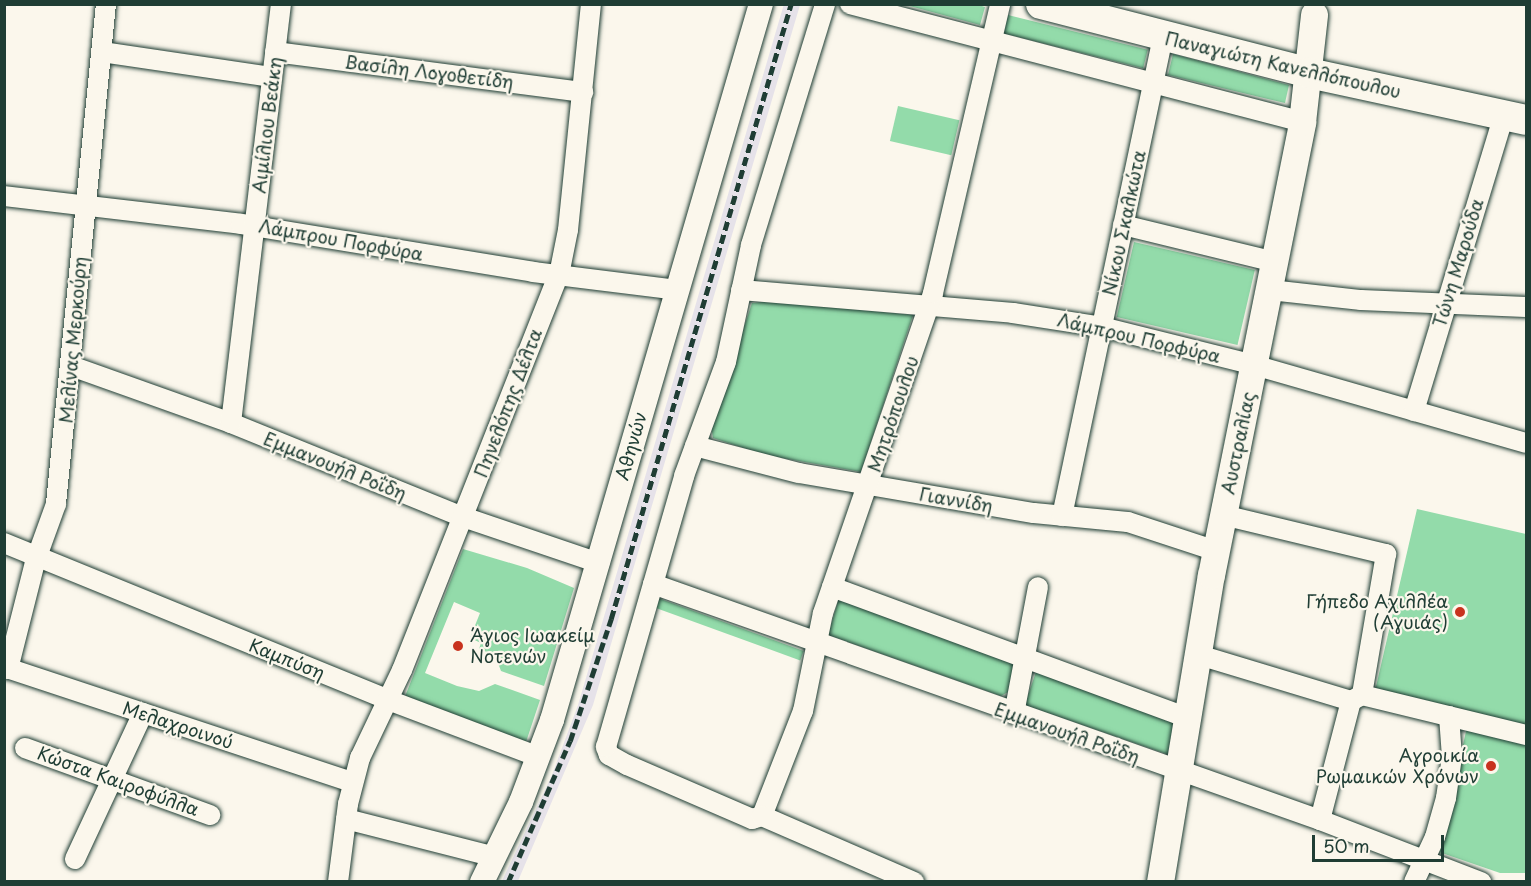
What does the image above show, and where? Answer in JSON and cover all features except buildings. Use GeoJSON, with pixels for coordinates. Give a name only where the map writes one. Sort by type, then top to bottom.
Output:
{"type":"FeatureCollection","features":[{"type":"Feature","properties":{"kind":"main road","name":"Παναγιώτη Κανελλόπουλου"},"geometry":{"type":"LineString","coordinates":[[1041,4],[1163,37],[1310,63],[1519,113]]}},
{"type":"Feature","properties":{"kind":"main road","name":"Παναγιώτη Κανελλόπουλου"},"geometry":{"type":"LineString","coordinates":[[1116,4],[1310,63]]}},
{"type":"Feature","properties":{"kind":"main road","name":"Αυστραλίας"},"geometry":{"type":"LineString","coordinates":[[1160,882],[1190,719],[1216,551],[1302,122],[1314,10]]}},
{"type":"Feature","properties":{"kind":"street","name":"Μελίνας Μερκούρη"},"geometry":{"type":"LineString","coordinates":[[6,668],[38,556],[56,504],[106,4]]}},
{"type":"Feature","properties":{"kind":"street","name":"Αιμίλιου Βεάκη"},"geometry":{"type":"LineString","coordinates":[[231,423],[281,4]]}},
{"type":"Feature","properties":{"kind":"street","name":"Πηνελόπης Δέλτα"},"geometry":{"type":"LineString","coordinates":[[338,882],[352,782],[497,436],[519,365],[558,276],[568,230],[591,4]]}},
{"type":"Feature","properties":{"kind":"street","name":"Αθηνών"},"geometry":{"type":"LineString","coordinates":[[483,882],[539,757],[599,563],[761,4]]}},
{"type":"Feature","properties":{"kind":"street"},"geometry":{"type":"LineString","coordinates":[[825,4],[741,290],[726,362],[695,446],[607,752],[627,765],[752,819],[762,816],[914,882]]}},
{"type":"Feature","properties":{"kind":"street"},"geometry":{"type":"LineString","coordinates":[[850,4],[1302,122]]}},
{"type":"Feature","properties":{"kind":"street","name":"Μητρόπουλου"},"geometry":{"type":"LineString","coordinates":[[762,816],[803,711],[832,587],[929,305],[1000,4]]}},
{"type":"Feature","properties":{"kind":"street","name":"Νίκου Σκαλκώτα"},"geometry":{"type":"LineString","coordinates":[[1062,516],[1163,37]]}},
{"type":"Feature","properties":{"kind":"street"},"geometry":{"type":"LineString","coordinates":[[102,52],[272,77]]}},
{"type":"Feature","properties":{"kind":"street","name":"Βασίλη Λογοθετίδη"},"geometry":{"type":"LineString","coordinates":[[275,52],[583,92]]}},
{"type":"Feature","properties":{"kind":"street","name":"Τώνη Μαρούδα"},"geometry":{"type":"LineString","coordinates":[[1414,411],[1446,301],[1519,113]]}},
{"type":"Feature","properties":{"kind":"street","name":"Λάμπρου Πορφύρα"},"geometry":{"type":"LineString","coordinates":[[4,196],[255,226],[558,276],[677,290]]}},
{"type":"Feature","properties":{"kind":"street"},"geometry":{"type":"LineString","coordinates":[[1123,225],[1275,262]]}},
{"type":"Feature","properties":{"kind":"street","name":"Λάμπρου Πορφύρα"},"geometry":{"type":"LineString","coordinates":[[741,290],[929,305],[1102,327],[1254,365],[1527,443]]}},
{"type":"Feature","properties":{"kind":"street"},"geometry":{"type":"LineString","coordinates":[[1270,290],[1361,300],[1446,301],[1527,307]]}},
{"type":"Feature","properties":{"kind":"street","name":"Εμμανουήλ Ροΐδη"},"geometry":{"type":"LineString","coordinates":[[71,366],[231,423],[463,517],[599,563]]}},
{"type":"Feature","properties":{"kind":"street","name":"Γιαννίδη"},"geometry":{"type":"LineString","coordinates":[[695,446],[788,471],[1062,516],[1128,522],[1216,551]]}},
{"type":"Feature","properties":{"kind":"street"},"geometry":{"type":"LineString","coordinates":[[1223,515],[1386,554],[1356,698],[1320,820]]}},
{"type":"Feature","properties":{"kind":"street","name":"Καμπύση"},"geometry":{"type":"LineString","coordinates":[[4,543],[388,700],[539,757]]}},
{"type":"Feature","properties":{"kind":"street","name":"Εμμανουήλ Ροΐδη"},"geometry":{"type":"LineString","coordinates":[[654,584],[1014,714],[1320,820],[1481,882]]}},
{"type":"Feature","properties":{"kind":"street"},"geometry":{"type":"LineString","coordinates":[[832,587],[1190,719]]}},
{"type":"Feature","properties":{"kind":"street"},"geometry":{"type":"LineString","coordinates":[[1014,714],[1027,658],[1038,587]]}},
{"type":"Feature","properties":{"kind":"street"},"geometry":{"type":"LineString","coordinates":[[1199,655],[1356,698],[1449,716],[1527,735]]}},
{"type":"Feature","properties":{"kind":"street","name":"Μελαχροινού"},"geometry":{"type":"LineString","coordinates":[[6,668],[352,782]]}},
{"type":"Feature","properties":{"kind":"street"},"geometry":{"type":"LineString","coordinates":[[75,859],[143,713]]}},
{"type":"Feature","properties":{"kind":"street"},"geometry":{"type":"LineString","coordinates":[[1414,882],[1435,837],[1449,780],[1452,747],[1449,716]]}},
{"type":"Feature","properties":{"kind":"street","name":"Κώστα Καιροφύλλα"},"geometry":{"type":"LineString","coordinates":[[25,748],[210,815]]}},
{"type":"Feature","properties":{"kind":"street"},"geometry":{"type":"LineString","coordinates":[[346,819],[495,857]]}},
{"type":"Feature","properties":{"kind":"shaded area"},"geometry":{"type":"Polygon","coordinates":[[[784,4],[800,5],[593,705],[518,881],[502,881],[552,775],[578,705],[784,4]]]}},
{"type":"Feature","properties":{"kind":"green space"},"geometry":{"type":"Polygon","coordinates":[[[976,4],[985,7],[980,25],[906,5],[976,4]]]}},
{"type":"Feature","properties":{"kind":"green space"},"geometry":{"type":"Polygon","coordinates":[[[1008,15],[1148,50],[1143,68],[1003,33],[1008,15]]]}},
{"type":"Feature","properties":{"kind":"green space"},"geometry":{"type":"Polygon","coordinates":[[[1173,54],[1289,85],[1285,103],[1168,75],[1173,54]]]}},
{"type":"Feature","properties":{"kind":"green space"},"geometry":{"type":"Polygon","coordinates":[[[898,106],[959,120],[951,155],[890,141],[898,106]]]}},
{"type":"Feature","properties":{"kind":"green space"},"geometry":{"type":"Polygon","coordinates":[[[1134,242],[1255,270],[1238,345],[1117,317],[1134,242]]]}},
{"type":"Feature","properties":{"kind":"green space"},"geometry":{"type":"Polygon","coordinates":[[[770,301],[913,315],[861,472],[765,455],[713,438],[711,425],[752,303],[770,301]]]}},
{"type":"Feature","properties":{"kind":"green space","name":"Γήπεδο Αχιλλέα (Αγυιάς)"},"geometry":{"type":"Polygon","coordinates":[[[1417,509],[1526,534],[1526,725],[1375,691],[1417,509]]]}},
{"type":"Feature","properties":{"kind":"green space"},"geometry":{"type":"Polygon","coordinates":[[[463,549],[527,568],[574,588],[544,686],[501,671],[495,655],[479,649],[481,643],[470,638],[480,613],[454,602],[425,673],[457,686],[479,691],[495,684],[540,700],[526,742],[404,699],[463,549]]]}},
{"type":"Feature","properties":{"kind":"green space"},"geometry":{"type":"Polygon","coordinates":[[[658,598],[804,651],[800,660],[655,607],[658,598]]]}},
{"type":"Feature","properties":{"kind":"green space"},"geometry":{"type":"Polygon","coordinates":[[[839,598],[1017,663],[1008,692],[1001,696],[828,635],[839,598]]]}},
{"type":"Feature","properties":{"kind":"green space"},"geometry":{"type":"Polygon","coordinates":[[[1036,672],[1179,721],[1167,754],[1025,705],[1036,672]]]}},
{"type":"Feature","properties":{"kind":"green space"},"geometry":{"type":"Polygon","coordinates":[[[1467,727],[1526,742],[1526,873],[1500,873],[1439,852],[1467,727]]]}},
{"type":"Feature","properties":{"kind":"railway"},"geometry":{"type":"LineString","coordinates":[[508,882],[570,741],[611,619],[791,4]]}},
{"type":"Feature","properties":{"kind":"place","name":"Γήπεδο Αχιλλέα (Αγυιάς)"},"geometry":{"type":"Point","coordinates":[1460,612]}},
{"type":"Feature","properties":{"kind":"place","name":"Άγιος Ιωακείμ Νοτενών"},"geometry":{"type":"Point","coordinates":[458,646]}},
{"type":"Feature","properties":{"kind":"place","name":"Αγροικία Ρωμαικών Χρόνων"},"geometry":{"type":"Point","coordinates":[1491,766]}}]}
